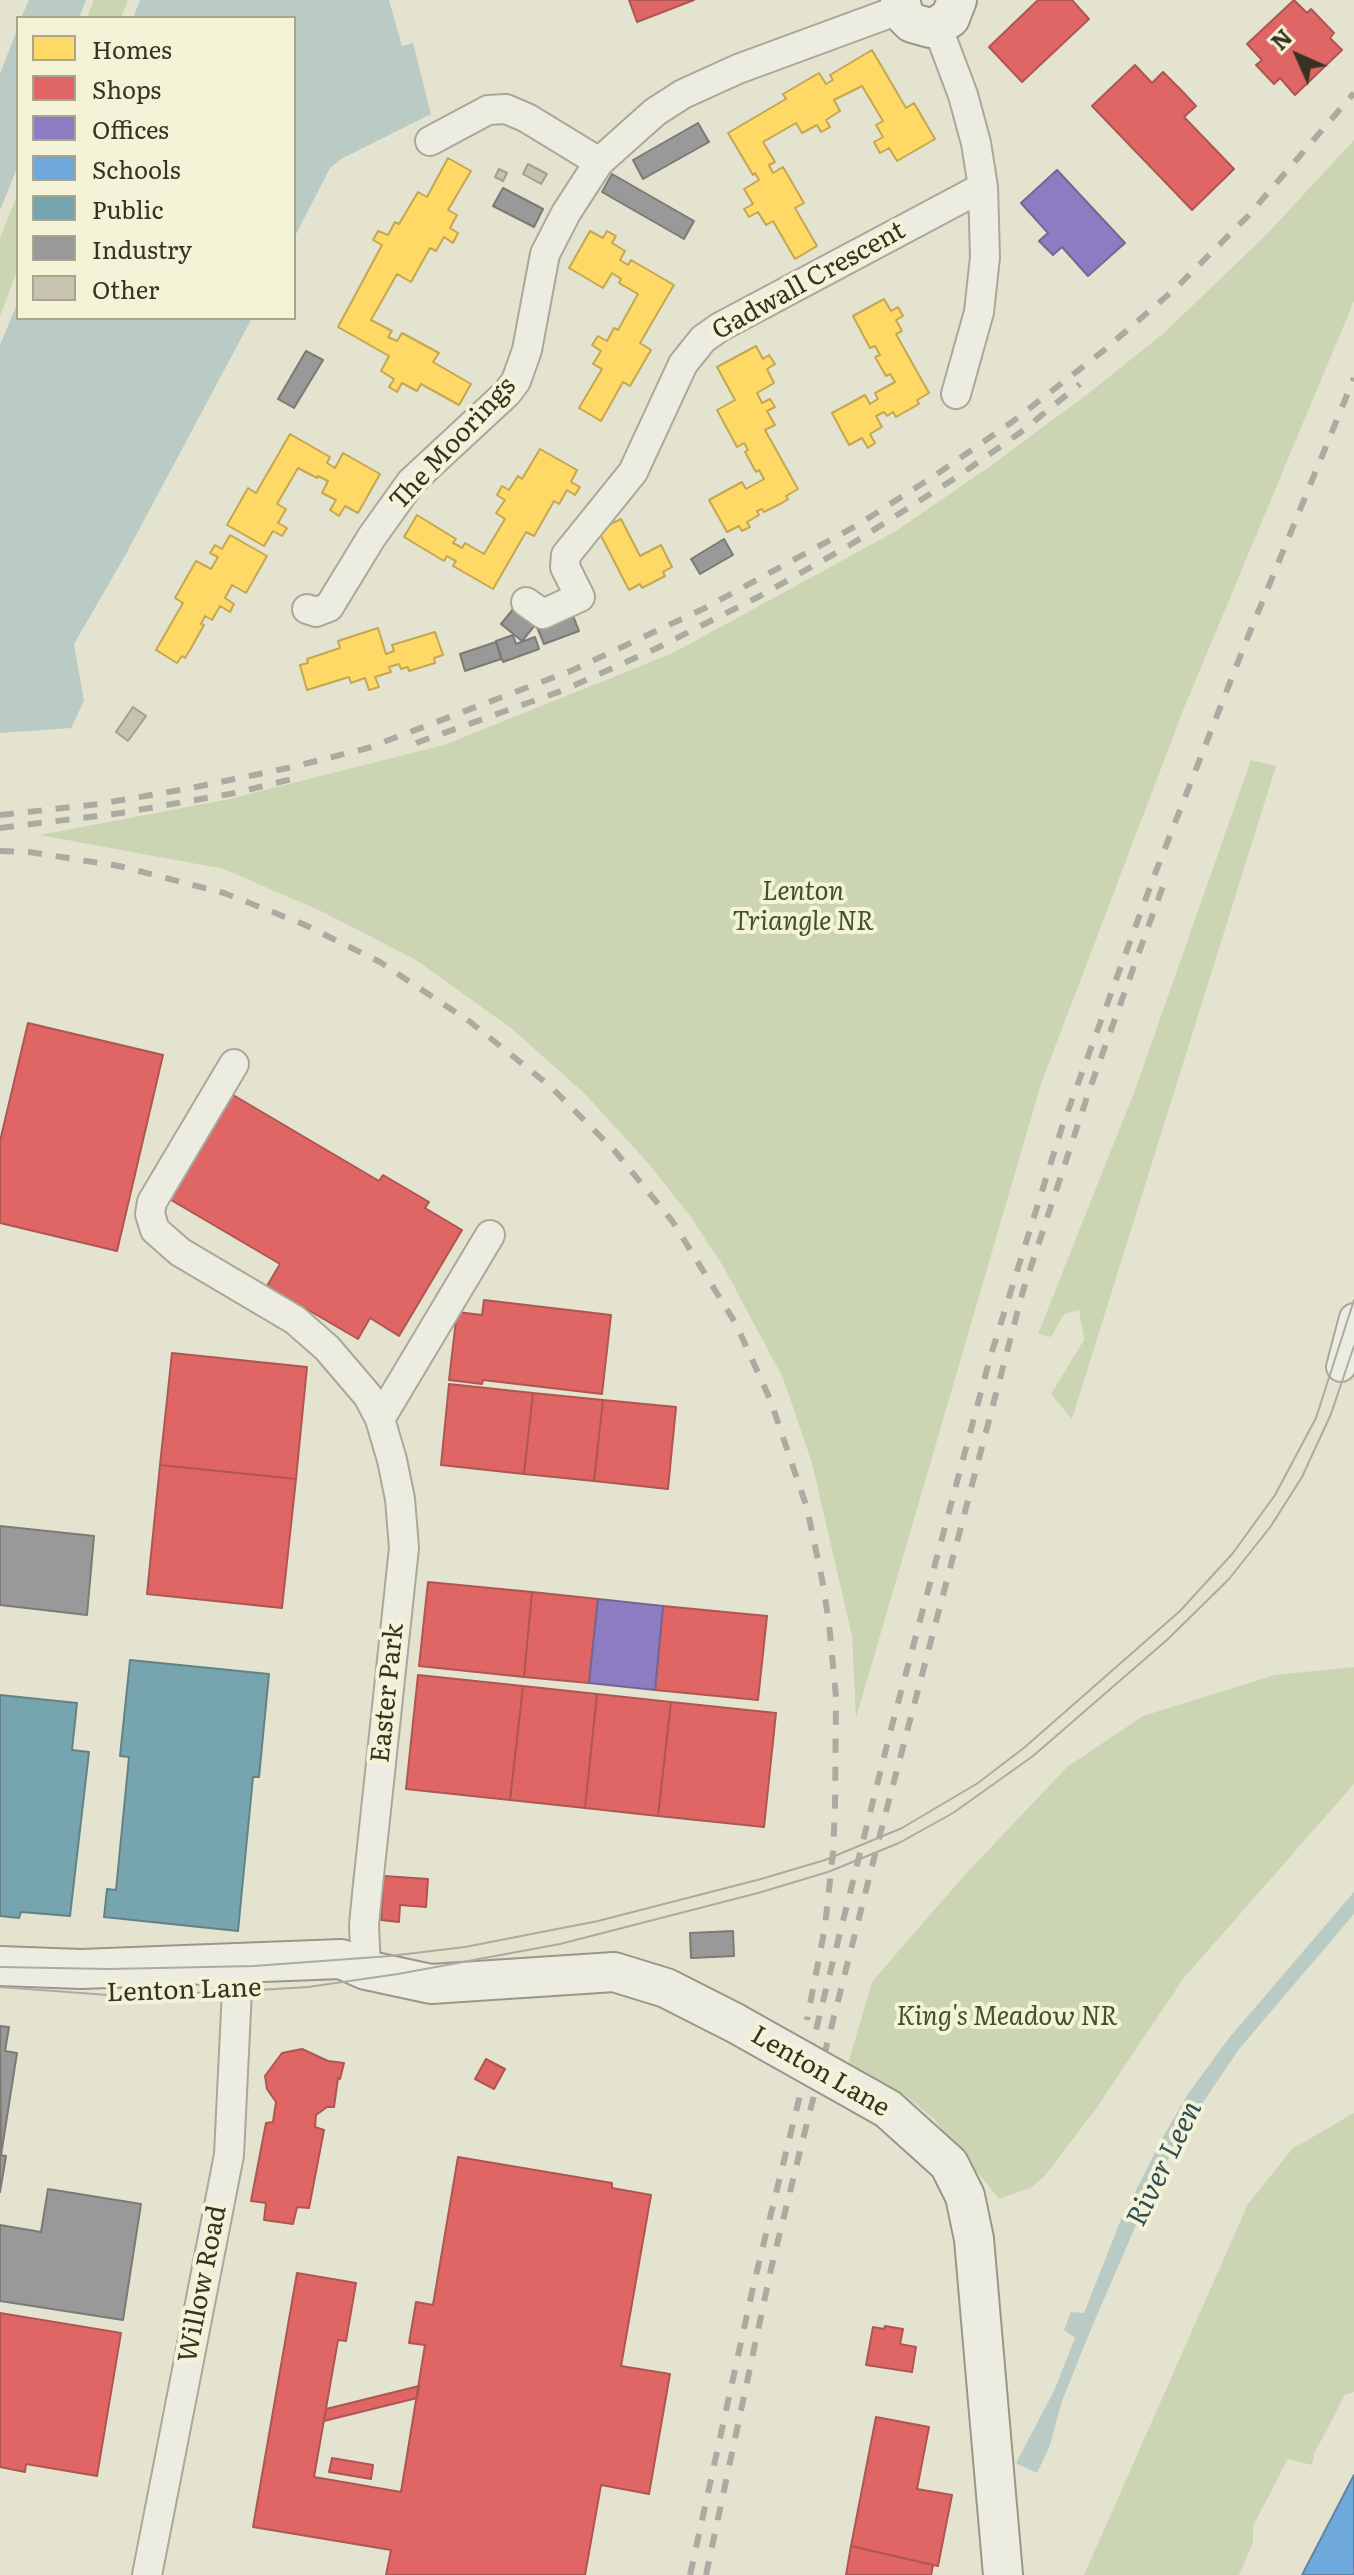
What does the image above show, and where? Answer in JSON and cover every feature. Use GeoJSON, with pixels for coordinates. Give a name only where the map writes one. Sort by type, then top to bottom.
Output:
{"type":"FeatureCollection","features":[{"type":"Feature","properties":{"kind":"street"},"geometry":{"type":"LineString","coordinates":[[430,141],[488,110],[506,109],[527,118],[599,162],[655,112],[683,94],[738,69],[900,4],[912,23],[920,27],[947,13],[983,187],[985,257],[979,312],[956,394]]}},
{"type":"Feature","properties":{"kind":"street","name":"The Moorings"},"geometry":{"type":"LineString","coordinates":[[307,609],[316,612],[329,607],[371,538],[411,482],[507,393],[516,381],[527,350],[545,254],[566,213],[599,162]]}},
{"type":"Feature","properties":{"kind":"street","name":"Gadwall Crescent"},"geometry":{"type":"LineString","coordinates":[[526,602],[543,614],[580,597],[565,567],[566,555],[633,472],[683,364],[703,339],[720,327],[983,187]]}},
{"type":"Feature","properties":{"kind":"street","name":"Easter Park"},"geometry":{"type":"LineString","coordinates":[[234,1064],[152,1202],[151,1220],[155,1230],[180,1252],[295,1320],[316,1337],[352,1375],[380,1419],[400,1499],[404,1548],[366,1909],[366,1970]]}},
{"type":"Feature","properties":{"kind":"street"},"geometry":{"type":"LineString","coordinates":[[380,1419],[490,1235]]}},
{"type":"Feature","properties":{"kind":"street"},"geometry":{"type":"LineString","coordinates":[[1341,1367],[1353,1322]]}},
{"type":"Feature","properties":{"kind":"street","name":"Lenton Lane"},"geometry":{"type":"LineString","coordinates":[[0,1966],[81,1969],[341,1959],[366,1970],[431,1984],[614,1972],[666,1988],[888,2109],[949,2164],[965,2196],[974,2239],[1003,2575]]}},
{"type":"Feature","properties":{"kind":"street"},"geometry":{"type":"LineString","coordinates":[[207,1966],[237,1990]]}},
{"type":"Feature","properties":{"kind":"street","name":"Lenton Lane"},"geometry":{"type":"LineString","coordinates":[[0,1985],[96,1994],[237,1990],[313,1986],[350,1979],[366,1970]]}},
{"type":"Feature","properties":{"kind":"street","name":"Willow Road"},"geometry":{"type":"LineString","coordinates":[[147,2575],[229,2155],[237,1990]]}},
{"type":"Feature","properties":{"kind":"green space"},"geometry":{"type":"Polygon","coordinates":[[[94,0],[128,0],[122,16],[88,16],[94,0]]]}},
{"type":"Feature","properties":{"kind":"green space","name":"Lenton Triangle NR"},"geometry":{"type":"Polygon","coordinates":[[[1354,140],[1354,301],[1184,708],[1041,1084],[856,1718],[852,1636],[812,1463],[783,1378],[723,1266],[690,1216],[648,1163],[584,1093],[512,1029],[416,960],[323,912],[224,869],[40,835],[229,799],[444,745],[673,653],[896,531],[1089,393],[1165,332],[1267,234],[1354,140]]]}},
{"type":"Feature","properties":{"kind":"green space"},"geometry":{"type":"Polygon","coordinates":[[[16,198],[16,274],[0,316],[0,238],[16,198]]]}},
{"type":"Feature","properties":{"kind":"green space"},"geometry":{"type":"Polygon","coordinates":[[[1251,760],[1276,766],[1072,1419],[1051,1394],[1084,1340],[1079,1310],[1064,1314],[1051,1337],[1038,1334],[1135,1090],[1251,760]]]}},
{"type":"Feature","properties":{"kind":"green space","name":"King's Meadow NR"},"geometry":{"type":"Polygon","coordinates":[[[1354,1667],[1354,1784],[1183,1979],[1095,2110],[1044,2177],[1030,2188],[999,2199],[934,2119],[903,2094],[848,2064],[872,1982],[961,1879],[1067,1767],[1143,1716],[1275,1675],[1354,1667]]]}},
{"type":"Feature","properties":{"kind":"green space"},"geometry":{"type":"Polygon","coordinates":[[[1354,2113],[1354,2392],[1345,2395],[1314,2454],[1312,2465],[1288,2459],[1253,2526],[1253,2543],[1239,2575],[1084,2575],[1248,2204],[1292,2149],[1354,2113]]]}},
{"type":"Feature","properties":{"kind":"water"},"geometry":{"type":"Polygon","coordinates":[[[29,0],[86,0],[80,16],[22,16],[29,0]]]}},
{"type":"Feature","properties":{"kind":"water"},"geometry":{"type":"Polygon","coordinates":[[[140,0],[389,0],[402,46],[413,43],[431,114],[341,159],[330,168],[296,234],[296,16],[134,16],[140,0]]]}},
{"type":"Feature","properties":{"kind":"water"},"geometry":{"type":"Polygon","coordinates":[[[16,32],[16,171],[0,210],[0,74],[16,32]]]}},
{"type":"Feature","properties":{"kind":"water"},"geometry":{"type":"Polygon","coordinates":[[[16,307],[16,320],[251,320],[126,554],[74,644],[84,701],[71,728],[0,733],[0,345],[16,307]]]}},
{"type":"Feature","properties":{"kind":"water","name":"River Leen"},"geometry":{"type":"Polygon","coordinates":[[[1354,1892],[1354,1914],[1239,2049],[1179,2138],[1146,2202],[1091,2329],[1037,2473],[1016,2463],[1054,2391],[1075,2338],[1064,2330],[1071,2312],[1084,2313],[1120,2222],[1188,2094],[1229,2038],[1354,1892]]]}},
{"type":"Feature","properties":{"kind":"building: Homes"},"geometry":{"type":"Polygon","coordinates":[[[872,50],[906,108],[914,103],[935,139],[897,161],[889,148],[880,153],[874,142],[883,137],[876,125],[883,121],[862,86],[834,100],[840,111],[826,120],[830,127],[821,132],[817,125],[802,133],[796,123],[763,142],[775,162],[769,165],[773,173],[783,167],[804,203],[795,208],[817,246],[795,259],[773,221],[766,225],[758,212],[749,217],[744,209],[753,204],[744,189],[759,180],[728,133],[786,99],[783,94],[819,73],[826,84],[833,80],[830,75],[872,50]]]}},
{"type":"Feature","properties":{"kind":"building: Homes"},"geometry":{"type":"Polygon","coordinates":[[[448,158],[471,171],[448,210],[457,215],[450,228],[458,233],[453,243],[444,237],[436,251],[430,248],[411,282],[397,274],[371,320],[392,331],[388,337],[397,341],[402,333],[439,353],[433,362],[471,384],[459,405],[421,384],[417,391],[402,383],[397,392],[389,387],[394,379],[381,371],[389,356],[338,327],[382,245],[373,240],[378,231],[388,235],[395,222],[399,224],[418,192],[427,197],[448,158]]]}},
{"type":"Feature","properties":{"kind":"building: Homes"},"geometry":{"type":"Polygon","coordinates":[[[590,231],[603,238],[607,231],[616,236],[612,243],[625,251],[620,260],[628,265],[631,260],[674,285],[640,343],[651,350],[630,386],[623,382],[601,421],[579,408],[602,369],[593,364],[601,351],[592,345],[598,336],[607,341],[614,328],[618,330],[638,294],[619,283],[621,279],[612,273],[603,288],[569,268],[590,231]]]}},
{"type":"Feature","properties":{"kind":"building: Homes"},"geometry":{"type":"Polygon","coordinates":[[[884,299],[891,311],[898,307],[903,316],[896,320],[902,331],[896,334],[929,393],[917,400],[919,404],[896,417],[893,412],[887,416],[884,412],[876,416],[882,427],[870,434],[875,443],[868,448],[862,438],[849,445],[832,413],[865,395],[870,404],[878,399],[875,393],[895,382],[890,374],[886,376],[875,357],[880,355],[875,346],[870,348],[853,316],[884,299]]]}},
{"type":"Feature","properties":{"kind":"building: Homes"},"geometry":{"type":"Polygon","coordinates":[[[756,346],[763,359],[769,355],[775,364],[767,369],[774,383],[757,393],[762,403],[770,399],[775,407],[767,411],[775,425],[765,430],[798,489],[786,496],[788,499],[782,503],[764,512],[762,509],[757,511],[759,515],[747,522],[750,527],[742,531],[739,526],[727,532],[709,500],[742,482],[746,489],[764,479],[759,470],[756,472],[745,452],[748,450],[744,443],[737,447],[717,410],[735,400],[717,367],[756,346]]]}},
{"type":"Feature","properties":{"kind":"building: Homes"},"geometry":{"type":"Polygon","coordinates":[[[290,434],[330,457],[327,463],[335,468],[343,453],[380,474],[358,513],[345,506],[339,516],[330,510],[336,500],[322,493],[328,481],[298,468],[277,504],[286,509],[278,523],[287,528],[282,536],[273,531],[264,546],[227,525],[248,488],[256,493],[290,434]]]}},
{"type":"Feature","properties":{"kind":"building: Homes"},"geometry":{"type":"Polygon","coordinates":[[[540,449],[577,470],[571,482],[580,487],[575,495],[567,490],[559,504],[554,501],[534,536],[526,532],[493,589],[453,566],[456,561],[447,556],[444,561],[404,537],[417,515],[456,539],[453,543],[462,548],[465,543],[484,554],[505,519],[496,513],[505,500],[497,495],[502,486],[509,490],[518,476],[522,479],[540,449]]]}},
{"type":"Feature","properties":{"kind":"building: Homes"},"geometry":{"type":"Polygon","coordinates":[[[621,519],[640,556],[661,545],[672,567],[663,572],[665,576],[642,588],[640,584],[629,590],[598,530],[621,519]]]}},
{"type":"Feature","properties":{"kind":"building: Homes"},"geometry":{"type":"Polygon","coordinates":[[[230,535],[267,556],[246,593],[232,585],[225,598],[234,604],[230,612],[220,606],[212,620],[205,616],[201,624],[204,625],[190,650],[177,663],[156,650],[183,603],[175,598],[196,561],[211,569],[218,557],[210,553],[215,545],[222,549],[230,535]]]}},
{"type":"Feature","properties":{"kind":"building: Homes"},"geometry":{"type":"Polygon","coordinates":[[[378,628],[386,654],[394,651],[392,645],[435,632],[443,655],[434,658],[435,663],[409,671],[408,667],[401,669],[399,664],[389,667],[391,672],[375,677],[379,687],[369,690],[365,678],[351,683],[349,677],[307,690],[300,665],[308,663],[307,659],[340,648],[338,641],[378,628]]]}},
{"type":"Feature","properties":{"kind":"building: Shops"},"geometry":{"type":"Polygon","coordinates":[[[629,0],[694,0],[637,22],[629,0]]]}},
{"type":"Feature","properties":{"kind":"building: Shops"},"geometry":{"type":"Polygon","coordinates":[[[1038,0],[1072,0],[1089,19],[1022,82],[989,47],[1038,0]]]}},
{"type":"Feature","properties":{"kind":"building: Shops"},"geometry":{"type":"Polygon","coordinates":[[[1294,0],[1307,13],[1311,9],[1334,33],[1330,38],[1342,50],[1295,95],[1280,78],[1274,84],[1256,65],[1262,60],[1247,44],[1294,0]]]}},
{"type":"Feature","properties":{"kind":"building: Shops"},"geometry":{"type":"Polygon","coordinates":[[[1135,65],[1152,83],[1163,72],[1181,90],[1196,106],[1184,117],[1234,169],[1192,210],[1092,106],[1135,65]]]}},
{"type":"Feature","properties":{"kind":"building: Shops"},"geometry":{"type":"Polygon","coordinates":[[[28,1023],[163,1055],[117,1251],[0,1223],[0,1141],[28,1023]]]}},
{"type":"Feature","properties":{"kind":"building: Shops"},"geometry":{"type":"Polygon","coordinates":[[[228,1092],[379,1181],[383,1175],[429,1202],[425,1208],[462,1230],[399,1336],[370,1318],[358,1339],[267,1286],[280,1264],[166,1197],[228,1092]]]}},
{"type":"Feature","properties":{"kind":"building: Shops"},"geometry":{"type":"Polygon","coordinates":[[[484,1300],[611,1315],[602,1394],[483,1380],[482,1384],[449,1380],[457,1312],[482,1315],[484,1300]]]}},
{"type":"Feature","properties":{"kind":"building: Shops"},"geometry":{"type":"Polygon","coordinates":[[[172,1353],[307,1367],[296,1479],[160,1465],[172,1353]]]}},
{"type":"Feature","properties":{"kind":"building: Shops"},"geometry":{"type":"Polygon","coordinates":[[[449,1384],[533,1393],[524,1474],[441,1465],[449,1384]]]}},
{"type":"Feature","properties":{"kind":"building: Shops"},"geometry":{"type":"Polygon","coordinates":[[[533,1393],[603,1400],[594,1481],[524,1474],[533,1393]]]}},
{"type":"Feature","properties":{"kind":"building: Shops"},"geometry":{"type":"Polygon","coordinates":[[[603,1400],[676,1407],[668,1489],[594,1481],[603,1400]]]}},
{"type":"Feature","properties":{"kind":"building: Shops"},"geometry":{"type":"Polygon","coordinates":[[[160,1465],[296,1479],[282,1608],[147,1594],[160,1465]]]}},
{"type":"Feature","properties":{"kind":"building: Shops"},"geometry":{"type":"Polygon","coordinates":[[[428,1582],[532,1592],[524,1677],[419,1666],[428,1582]]]}},
{"type":"Feature","properties":{"kind":"building: Shops"},"geometry":{"type":"Polygon","coordinates":[[[532,1592],[598,1599],[589,1683],[524,1677],[532,1592]]]}},
{"type":"Feature","properties":{"kind":"building: Shops"},"geometry":{"type":"Polygon","coordinates":[[[663,1606],[767,1616],[758,1700],[655,1690],[663,1606]]]}},
{"type":"Feature","properties":{"kind":"building: Shops"},"geometry":{"type":"Polygon","coordinates":[[[418,1675],[523,1686],[510,1800],[406,1789],[418,1675]]]}},
{"type":"Feature","properties":{"kind":"building: Shops"},"geometry":{"type":"Polygon","coordinates":[[[523,1686],[597,1694],[585,1808],[510,1800],[523,1686]]]}},
{"type":"Feature","properties":{"kind":"building: Shops"},"geometry":{"type":"Polygon","coordinates":[[[597,1694],[671,1702],[658,1816],[585,1808],[597,1694]]]}},
{"type":"Feature","properties":{"kind":"building: Shops"},"geometry":{"type":"Polygon","coordinates":[[[671,1702],[776,1713],[764,1827],[658,1816],[671,1702]]]}},
{"type":"Feature","properties":{"kind":"building: Shops"},"geometry":{"type":"Polygon","coordinates":[[[384,1876],[428,1879],[426,1907],[400,1905],[399,1922],[381,1920],[384,1876]]]}},
{"type":"Feature","properties":{"kind":"building: Shops"},"geometry":{"type":"Polygon","coordinates":[[[302,2049],[328,2061],[344,2063],[338,2078],[334,2107],[327,2107],[316,2115],[315,2127],[324,2130],[309,2208],[297,2207],[293,2224],[264,2220],[266,2203],[251,2201],[266,2123],[273,2122],[276,2102],[267,2089],[265,2076],[282,2053],[302,2049]]]}},
{"type":"Feature","properties":{"kind":"building: Shops"},"geometry":{"type":"Polygon","coordinates":[[[486,2059],[505,2069],[494,2089],[475,2079],[486,2059]]]}},
{"type":"Feature","properties":{"kind":"building: Shops"},"geometry":{"type":"Polygon","coordinates":[[[458,2157],[612,2183],[612,2188],[651,2195],[621,2366],[670,2374],[649,2494],[601,2485],[585,2575],[386,2575],[391,2550],[253,2527],[297,2273],[356,2283],[346,2341],[338,2340],[314,2477],[401,2492],[425,2345],[409,2343],[416,2302],[433,2305],[458,2157]]]}},
{"type":"Feature","properties":{"kind":"building: Shops"},"geometry":{"type":"Polygon","coordinates":[[[0,2313],[121,2333],[97,2476],[26,2464],[25,2472],[0,2467],[0,2313]]]}},
{"type":"Feature","properties":{"kind":"building: Shops"},"geometry":{"type":"Polygon","coordinates":[[[885,2326],[903,2329],[900,2344],[916,2347],[912,2372],[866,2365],[873,2327],[884,2329],[885,2326]]]}},
{"type":"Feature","properties":{"kind":"building: Shops"},"geometry":{"type":"Polygon","coordinates":[[[419,2386],[417,2398],[324,2421],[326,2409],[419,2386]]]}},
{"type":"Feature","properties":{"kind":"building: Shops"},"geometry":{"type":"Polygon","coordinates":[[[876,2417],[929,2427],[917,2489],[952,2495],[938,2566],[851,2546],[876,2417]]]}},
{"type":"Feature","properties":{"kind":"building: Shops"},"geometry":{"type":"Polygon","coordinates":[[[332,2458],[373,2465],[371,2479],[329,2472],[332,2458]]]}},
{"type":"Feature","properties":{"kind":"building: Shops"},"geometry":{"type":"Polygon","coordinates":[[[851,2546],[933,2565],[931,2575],[846,2575],[851,2546]]]}},
{"type":"Feature","properties":{"kind":"building: Offices"},"geometry":{"type":"Polygon","coordinates":[[[1057,170],[1125,243],[1088,276],[1062,247],[1053,255],[1039,241],[1048,233],[1021,203],[1057,170]]]}},
{"type":"Feature","properties":{"kind":"building: Offices"},"geometry":{"type":"Polygon","coordinates":[[[598,1599],[663,1606],[655,1690],[589,1683],[598,1599]]]}},
{"type":"Feature","properties":{"kind":"building: Schools"},"geometry":{"type":"Polygon","coordinates":[[[1354,2475],[1354,2575],[1302,2575],[1354,2475]]]}},
{"type":"Feature","properties":{"kind":"building: Public"},"geometry":{"type":"Polygon","coordinates":[[[130,1660],[269,1674],[259,1777],[253,1777],[238,1931],[104,1917],[107,1889],[116,1890],[129,1757],[120,1756],[130,1660]]]}},
{"type":"Feature","properties":{"kind":"building: Public"},"geometry":{"type":"Polygon","coordinates":[[[0,1695],[77,1703],[72,1750],[89,1752],[70,1916],[21,1912],[19,1918],[0,1916],[0,1695]]]}},
{"type":"Feature","properties":{"kind":"building: Industry"},"geometry":{"type":"Polygon","coordinates":[[[698,123],[709,142],[643,179],[633,160],[698,123]]]}},
{"type":"Feature","properties":{"kind":"building: Industry"},"geometry":{"type":"Polygon","coordinates":[[[612,174],[694,221],[684,239],[602,192],[612,174]]]}},
{"type":"Feature","properties":{"kind":"building: Industry"},"geometry":{"type":"Polygon","coordinates":[[[503,188],[543,209],[534,227],[493,206],[503,188]]]}},
{"type":"Feature","properties":{"kind":"building: Industry"},"geometry":{"type":"Polygon","coordinates":[[[306,351],[323,360],[294,408],[278,399],[306,351]]]}},
{"type":"Feature","properties":{"kind":"building: Industry"},"geometry":{"type":"Polygon","coordinates":[[[724,539],[733,555],[700,574],[691,559],[724,539]]]}},
{"type":"Feature","properties":{"kind":"building: Industry"},"geometry":{"type":"Polygon","coordinates":[[[514,608],[535,625],[522,641],[501,624],[514,608]]]}},
{"type":"Feature","properties":{"kind":"building: Industry"},"geometry":{"type":"Polygon","coordinates":[[[572,613],[579,631],[544,644],[537,627],[572,613]]]}},
{"type":"Feature","properties":{"kind":"building: Industry"},"geometry":{"type":"Polygon","coordinates":[[[513,635],[516,644],[535,637],[539,649],[503,662],[496,641],[513,635]]]}},
{"type":"Feature","properties":{"kind":"building: Industry"},"geometry":{"type":"Polygon","coordinates":[[[496,642],[501,659],[465,671],[460,654],[496,642]]]}},
{"type":"Feature","properties":{"kind":"building: Industry"},"geometry":{"type":"Polygon","coordinates":[[[0,1526],[94,1536],[87,1615],[0,1605],[0,1526]]]}},
{"type":"Feature","properties":{"kind":"building: Industry"},"geometry":{"type":"Polygon","coordinates":[[[733,1931],[734,1956],[691,1958],[690,1933],[733,1931]]]}},
{"type":"Feature","properties":{"kind":"building: Industry"},"geometry":{"type":"Polygon","coordinates":[[[0,2026],[9,2027],[5,2051],[17,2053],[1,2155],[0,2026]]]}},
{"type":"Feature","properties":{"kind":"building: Industry"},"geometry":{"type":"Polygon","coordinates":[[[0,2155],[6,2156],[0,2192],[0,2155]]]}},
{"type":"Feature","properties":{"kind":"building: Industry"},"geometry":{"type":"Polygon","coordinates":[[[48,2189],[141,2204],[123,2320],[0,2301],[0,2225],[41,2232],[48,2189]]]}},
{"type":"Feature","properties":{"kind":"building: Other"},"geometry":{"type":"Polygon","coordinates":[[[528,164],[547,174],[541,184],[523,174],[528,164]]]}},
{"type":"Feature","properties":{"kind":"building: Other"},"geometry":{"type":"Polygon","coordinates":[[[499,169],[507,173],[503,181],[495,177],[499,169]]]}},
{"type":"Feature","properties":{"kind":"building: Other"},"geometry":{"type":"Polygon","coordinates":[[[133,707],[146,716],[128,741],[116,732],[133,707]]]}},
{"type":"Feature","properties":{"kind":"tram line"},"geometry":{"type":"LineString","coordinates":[[0,1967],[109,1969],[254,1966],[465,1947],[598,1921],[761,1879],[825,1860],[902,1828],[978,1783],[1025,1747],[1180,1611],[1233,1553],[1275,1495],[1316,1418],[1354,1300]]}},
{"type":"Feature","properties":{"kind":"tram line"},"geometry":{"type":"LineString","coordinates":[[0,1987],[108,1995],[225,1992],[308,1987],[398,1974],[560,1944],[758,1893],[828,1872],[899,1843],[953,1813],[1033,1756],[1168,1639],[1229,1579],[1271,1526],[1302,1477],[1331,1414],[1354,1346]]}},
{"type":"Feature","properties":{"kind":"railway"},"geometry":{"type":"LineString","coordinates":[[0,815],[99,804],[186,789],[368,748],[573,670],[705,608],[856,526],[937,474],[1012,422],[1103,351],[1176,288],[1248,216],[1354,93]]}},
{"type":"Feature","properties":{"kind":"railway"},"geometry":{"type":"LineString","coordinates":[[690,2575],[754,2283],[827,1985],[890,1733],[990,1358],[1062,1127],[1153,879],[1354,378]]}},
{"type":"Feature","properties":{"kind":"railway"},"geometry":{"type":"LineString","coordinates":[[416,743],[564,690],[760,596],[850,545],[957,477],[1021,432],[1080,384]]}},
{"type":"Feature","properties":{"kind":"railway"},"geometry":{"type":"LineString","coordinates":[[0,828],[121,813],[235,793],[296,778]]}},
{"type":"Feature","properties":{"kind":"railway"},"geometry":{"type":"LineString","coordinates":[[0,851],[29,852],[119,866],[224,893],[303,924],[380,962],[469,1021],[550,1086],[614,1150],[673,1222],[736,1324],[770,1399],[807,1508],[822,1579],[836,1697],[835,1808],[825,1927],[807,2020]]}},
{"type":"Feature","properties":{"kind":"railway"},"geometry":{"type":"LineString","coordinates":[[706,2575],[771,2269],[803,2139],[1023,1291],[1089,1091],[1164,883]]}}]}
